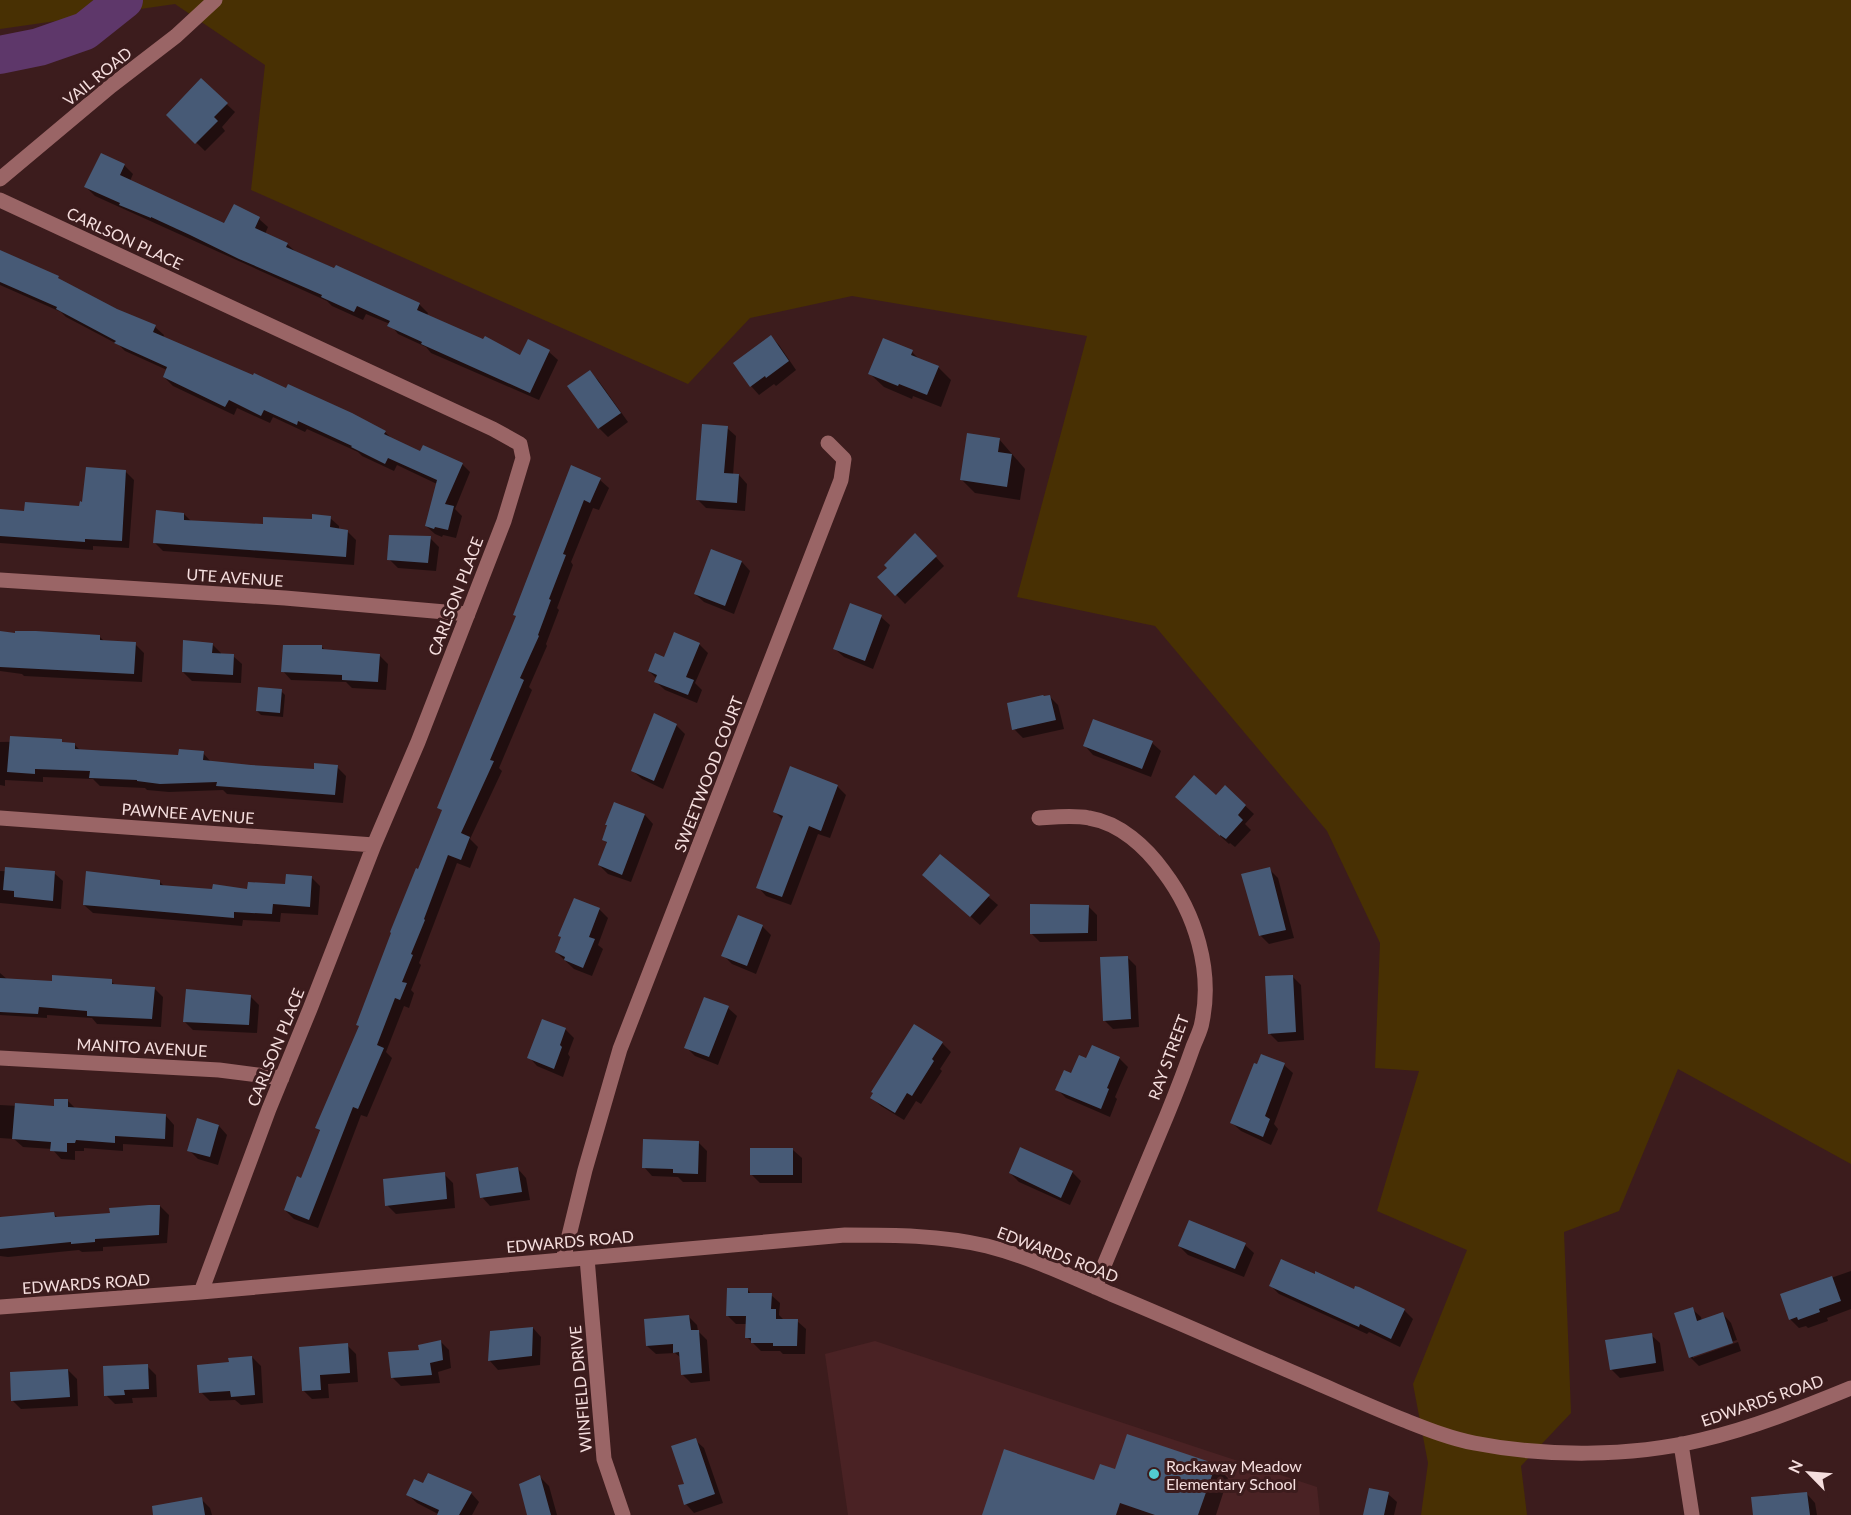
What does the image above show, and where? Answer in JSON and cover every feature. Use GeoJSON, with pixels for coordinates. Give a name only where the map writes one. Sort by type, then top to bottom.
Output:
{"type":"FeatureCollection","features":[{"type":"Feature","properties":{"kind":"street","name":"VAIL ROAD"},"geometry":{"type":"LineString","coordinates":[[0,179],[111,86],[176,36],[215,0]]}},
{"type":"Feature","properties":{"kind":"street","name":"CARLSON PLACE"},"geometry":{"type":"LineString","coordinates":[[0,201],[483,424],[520,444],[523,458],[507,511],[468,614],[282,1078],[201,1292]]}},
{"type":"Feature","properties":{"kind":"street","name":"SWEETWOOD COURT"},"geometry":{"type":"LineString","coordinates":[[563,1260],[585,1170],[620,1049],[841,480],[844,459],[828,443]]}},
{"type":"Feature","properties":{"kind":"street","name":"UTE AVENUE"},"geometry":{"type":"LineString","coordinates":[[0,580],[285,598],[468,614]]}},
{"type":"Feature","properties":{"kind":"street","name":"RAY STREET"},"geometry":{"type":"LineString","coordinates":[[1039,818],[1087,817],[1111,826],[1138,842],[1158,863],[1188,911],[1203,965],[1202,1022],[1182,1078],[1095,1287]]}},
{"type":"Feature","properties":{"kind":"street","name":"PAWNEE AVENUE"},"geometry":{"type":"LineString","coordinates":[[0,818],[374,845]]}},
{"type":"Feature","properties":{"kind":"street","name":"MANITO AVENUE"},"geometry":{"type":"LineString","coordinates":[[0,1058],[219,1070],[282,1078]]}},
{"type":"Feature","properties":{"kind":"street","name":"EDWARDS ROAD"},"geometry":{"type":"LineString","coordinates":[[0,1307],[201,1292],[845,1235],[902,1235],[944,1238],[986,1246],[1027,1259],[1359,1401],[1440,1434],[1474,1443],[1519,1449],[1587,1453],[1681,1444],[1749,1427],[1851,1388]]}},
{"type":"Feature","properties":{"kind":"street","name":"WINFIELD DRIVE"},"geometry":{"type":"LineString","coordinates":[[587,1258],[604,1459],[623,1515]]}},
{"type":"Feature","properties":{"kind":"street"},"geometry":{"type":"LineString","coordinates":[[1681,1444],[1692,1515]]}},
{"type":"Feature","properties":{"kind":"shaded area"},"geometry":{"type":"Polygon","coordinates":[[[0,0],[1851,0],[1851,1164],[1678,1069],[1619,1211],[1564,1232],[1571,1413],[1521,1466],[1527,1515],[1421,1515],[1428,1463],[1413,1384],[1467,1250],[1377,1211],[1419,1071],[1375,1068],[1380,943],[1327,831],[1155,626],[1017,597],[1087,336],[852,296],[750,318],[688,384],[251,190],[265,65],[175,4],[0,29],[0,0]]]}},
{"type":"Feature","properties":{"kind":"shaded area"},"geometry":{"type":"Polygon","coordinates":[[[875,1341],[1317,1487],[1320,1515],[848,1515],[825,1354],[875,1341]]]}},
{"type":"Feature","properties":{"kind":"building"},"geometry":{"type":"Polygon","coordinates":[[[201,78],[228,103],[214,117],[218,121],[195,144],[166,115],[201,78]]]}},
{"type":"Feature","properties":{"kind":"building"},"geometry":{"type":"Polygon","coordinates":[[[101,153],[125,164],[120,175],[224,223],[234,204],[260,217],[255,228],[288,243],[286,247],[334,268],[336,265],[420,303],[417,310],[483,339],[485,336],[520,355],[528,339],[550,350],[530,393],[421,344],[422,342],[387,326],[390,321],[357,306],[354,312],[321,297],[322,295],[151,217],[119,205],[120,203],[84,187],[101,153]]]}},
{"type":"Feature","properties":{"kind":"building"},"geometry":{"type":"Polygon","coordinates":[[[0,250],[59,276],[58,278],[117,309],[156,325],[153,332],[286,388],[288,384],[352,413],[386,431],[384,434],[420,451],[423,445],[463,463],[445,504],[454,506],[448,530],[425,526],[437,480],[388,458],[385,464],[298,421],[297,425],[264,410],[261,416],[229,400],[225,407],[163,377],[167,367],[114,343],[116,341],[56,309],[57,307],[0,282],[0,250]]]}},
{"type":"Feature","properties":{"kind":"building"},"geometry":{"type":"Polygon","coordinates":[[[771,335],[789,361],[750,387],[733,363],[771,335]]]}},
{"type":"Feature","properties":{"kind":"building"},"geometry":{"type":"Polygon","coordinates":[[[883,338],[913,350],[911,355],[939,366],[927,395],[868,374],[883,338]]]}},
{"type":"Feature","properties":{"kind":"building"},"geometry":{"type":"Polygon","coordinates":[[[590,370],[621,413],[598,429],[567,386],[590,370]]]}},
{"type":"Feature","properties":{"kind":"building"},"geometry":{"type":"Polygon","coordinates":[[[702,424],[728,426],[724,473],[739,474],[737,503],[696,500],[702,424]]]}},
{"type":"Feature","properties":{"kind":"building"},"geometry":{"type":"Polygon","coordinates":[[[967,433],[1000,438],[998,452],[1012,454],[1007,487],[960,480],[967,433]]]}},
{"type":"Feature","properties":{"kind":"building"},"geometry":{"type":"Polygon","coordinates":[[[571,465],[601,478],[590,503],[584,500],[563,554],[566,555],[549,599],[551,600],[539,636],[520,678],[524,680],[490,760],[494,761],[461,833],[470,837],[461,860],[448,855],[402,982],[407,983],[400,1000],[395,998],[377,1045],[384,1048],[358,1109],[353,1107],[309,1220],[284,1210],[297,1176],[301,1178],[320,1130],[315,1128],[359,1026],[356,1025],[390,932],[442,810],[437,808],[516,616],[513,615],[571,465]]]}},
{"type":"Feature","properties":{"kind":"building"},"geometry":{"type":"Polygon","coordinates":[[[86,467],[126,470],[122,541],[85,539],[85,542],[0,536],[0,509],[24,511],[25,502],[79,506],[80,501],[82,502],[86,467]]]}},
{"type":"Feature","properties":{"kind":"building"},"geometry":{"type":"Polygon","coordinates":[[[156,510],[184,513],[184,520],[263,524],[263,517],[312,519],[312,514],[331,516],[330,527],[348,530],[346,557],[153,543],[156,510]]]}},
{"type":"Feature","properties":{"kind":"building"},"geometry":{"type":"Polygon","coordinates":[[[915,533],[937,556],[895,596],[877,577],[887,568],[884,565],[915,533]]]}},
{"type":"Feature","properties":{"kind":"building"},"geometry":{"type":"Polygon","coordinates":[[[389,535],[431,536],[428,563],[387,560],[389,535]]]}},
{"type":"Feature","properties":{"kind":"building"},"geometry":{"type":"Polygon","coordinates":[[[711,549],[742,561],[725,606],[694,594],[711,549]]]}},
{"type":"Feature","properties":{"kind":"building"},"geometry":{"type":"Polygon","coordinates":[[[850,603],[882,615],[865,661],[833,649],[850,603]]]}},
{"type":"Feature","properties":{"kind":"building"},"geometry":{"type":"Polygon","coordinates":[[[0,631],[100,635],[100,640],[136,642],[134,674],[0,667],[0,631]]]}},
{"type":"Feature","properties":{"kind":"building"},"geometry":{"type":"Polygon","coordinates":[[[674,632],[700,643],[686,677],[694,680],[688,695],[654,682],[657,675],[648,671],[655,653],[664,657],[674,632]]]}},
{"type":"Feature","properties":{"kind":"building"},"geometry":{"type":"Polygon","coordinates":[[[183,640],[213,643],[212,653],[234,654],[233,675],[182,672],[183,640]]]}},
{"type":"Feature","properties":{"kind":"building"},"geometry":{"type":"Polygon","coordinates":[[[283,645],[322,645],[322,649],[380,654],[378,682],[342,680],[342,675],[281,672],[283,645]]]}},
{"type":"Feature","properties":{"kind":"building"},"geometry":{"type":"Polygon","coordinates":[[[258,687],[282,689],[280,713],[256,711],[258,687]]]}},
{"type":"Feature","properties":{"kind":"building"},"geometry":{"type":"Polygon","coordinates":[[[1050,695],[1056,720],[1012,730],[1007,703],[1050,695]]]}},
{"type":"Feature","properties":{"kind":"building"},"geometry":{"type":"Polygon","coordinates":[[[654,713],[677,724],[654,781],[631,771],[654,713]]]}},
{"type":"Feature","properties":{"kind":"building"},"geometry":{"type":"Polygon","coordinates":[[[1093,719],[1153,741],[1142,769],[1083,746],[1093,719]]]}},
{"type":"Feature","properties":{"kind":"building"},"geometry":{"type":"Polygon","coordinates":[[[10,736],[62,739],[62,742],[75,743],[75,749],[178,755],[179,749],[204,751],[203,760],[251,765],[314,769],[314,763],[338,765],[335,795],[216,786],[217,782],[160,784],[137,780],[89,778],[90,771],[35,769],[35,774],[7,772],[10,736]]]}},
{"type":"Feature","properties":{"kind":"building"},"geometry":{"type":"Polygon","coordinates":[[[790,766],[838,785],[821,831],[809,826],[782,897],[756,888],[783,816],[773,812],[790,766]]]}},
{"type":"Feature","properties":{"kind":"building"},"geometry":{"type":"Polygon","coordinates":[[[1194,775],[1216,795],[1225,785],[1246,805],[1238,815],[1243,820],[1226,839],[1175,797],[1194,775]]]}},
{"type":"Feature","properties":{"kind":"building"},"geometry":{"type":"Polygon","coordinates":[[[614,802],[645,814],[622,875],[598,865],[607,842],[602,840],[607,825],[605,825],[614,802]]]}},
{"type":"Feature","properties":{"kind":"building"},"geometry":{"type":"Polygon","coordinates":[[[940,854],[990,895],[970,917],[922,875],[940,854]]]}},
{"type":"Feature","properties":{"kind":"building"},"geometry":{"type":"Polygon","coordinates":[[[5,867],[55,871],[53,901],[14,897],[14,891],[3,890],[5,867]]]}},
{"type":"Feature","properties":{"kind":"building"},"geometry":{"type":"Polygon","coordinates":[[[1270,867],[1286,930],[1259,936],[1241,874],[1270,867]]]}},
{"type":"Feature","properties":{"kind":"building"},"geometry":{"type":"Polygon","coordinates":[[[86,871],[160,880],[160,885],[212,889],[213,884],[247,889],[248,882],[285,884],[286,874],[312,876],[310,907],[273,904],[272,914],[234,912],[234,918],[83,905],[86,871]]]}},
{"type":"Feature","properties":{"kind":"building"},"geometry":{"type":"Polygon","coordinates":[[[574,898],[600,908],[589,937],[595,939],[583,968],[564,960],[565,957],[555,952],[561,937],[558,936],[574,898]]]}},
{"type":"Feature","properties":{"kind":"building"},"geometry":{"type":"Polygon","coordinates":[[[1030,904],[1089,905],[1088,933],[1030,934],[1030,904]]]}},
{"type":"Feature","properties":{"kind":"building"},"geometry":{"type":"Polygon","coordinates":[[[738,915],[763,925],[747,966],[721,956],[738,915]]]}},
{"type":"Feature","properties":{"kind":"building"},"geometry":{"type":"Polygon","coordinates":[[[1128,956],[1131,1019],[1103,1021],[1100,957],[1128,956]]]}},
{"type":"Feature","properties":{"kind":"building"},"geometry":{"type":"Polygon","coordinates":[[[52,975],[112,979],[112,984],[155,987],[152,1019],[87,1016],[87,1011],[39,1007],[38,1014],[0,1012],[0,978],[52,981],[52,975]]]}},
{"type":"Feature","properties":{"kind":"building"},"geometry":{"type":"Polygon","coordinates":[[[1293,975],[1296,1032],[1268,1034],[1265,976],[1293,975]]]}},
{"type":"Feature","properties":{"kind":"building"},"geometry":{"type":"Polygon","coordinates":[[[186,989],[251,995],[249,1025],[183,1022],[186,989]]]}},
{"type":"Feature","properties":{"kind":"building"},"geometry":{"type":"Polygon","coordinates":[[[704,997],[729,1006],[709,1057],[684,1048],[704,997]]]}},
{"type":"Feature","properties":{"kind":"building"},"geometry":{"type":"Polygon","coordinates":[[[542,1019],[566,1028],[554,1069],[527,1058],[542,1019]]]}},
{"type":"Feature","properties":{"kind":"building"},"geometry":{"type":"Polygon","coordinates":[[[914,1024],[943,1042],[912,1096],[907,1093],[895,1113],[870,1098],[873,1093],[871,1092],[914,1024]]]}},
{"type":"Feature","properties":{"kind":"building"},"geometry":{"type":"Polygon","coordinates":[[[1092,1045],[1120,1057],[1101,1109],[1055,1090],[1064,1070],[1071,1073],[1079,1055],[1086,1058],[1092,1045]]]}},
{"type":"Feature","properties":{"kind":"building"},"geometry":{"type":"Polygon","coordinates":[[[1261,1054],[1285,1063],[1265,1116],[1270,1119],[1263,1137],[1230,1123],[1254,1063],[1257,1064],[1261,1054]]]}},
{"type":"Feature","properties":{"kind":"building"},"geometry":{"type":"Polygon","coordinates":[[[54,1099],[68,1099],[68,1107],[166,1114],[165,1139],[115,1136],[115,1143],[76,1140],[75,1143],[67,1143],[67,1152],[50,1151],[51,1142],[12,1139],[15,1103],[54,1106],[54,1099]]]}},
{"type":"Feature","properties":{"kind":"building"},"geometry":{"type":"Polygon","coordinates":[[[197,1118],[219,1125],[210,1157],[187,1151],[197,1118]]]}},
{"type":"Feature","properties":{"kind":"building"},"geometry":{"type":"Polygon","coordinates":[[[643,1139],[699,1141],[698,1174],[673,1173],[673,1169],[642,1168],[643,1139]]]}},
{"type":"Feature","properties":{"kind":"building"},"geometry":{"type":"Polygon","coordinates":[[[1020,1147],[1073,1171],[1061,1198],[1009,1173],[1020,1147]]]}},
{"type":"Feature","properties":{"kind":"building"},"geometry":{"type":"Polygon","coordinates":[[[750,1148],[793,1148],[793,1175],[750,1175],[750,1148]]]}},
{"type":"Feature","properties":{"kind":"building"},"geometry":{"type":"Polygon","coordinates":[[[518,1167],[522,1192],[480,1198],[476,1174],[518,1167]]]}},
{"type":"Feature","properties":{"kind":"building"},"geometry":{"type":"Polygon","coordinates":[[[445,1172],[447,1199],[385,1206],[383,1179],[445,1172]]]}},
{"type":"Feature","properties":{"kind":"building"},"geometry":{"type":"Polygon","coordinates":[[[160,1205],[159,1235],[0,1249],[0,1217],[54,1212],[55,1217],[110,1213],[109,1208],[160,1205]]]}},
{"type":"Feature","properties":{"kind":"building"},"geometry":{"type":"Polygon","coordinates":[[[1189,1220],[1246,1243],[1235,1269],[1178,1246],[1189,1220]]]}},
{"type":"Feature","properties":{"kind":"building"},"geometry":{"type":"Polygon","coordinates":[[[1281,1259],[1315,1274],[1315,1271],[1354,1289],[1355,1286],[1359,1287],[1405,1309],[1391,1339],[1269,1286],[1281,1259]]]}},
{"type":"Feature","properties":{"kind":"building"},"geometry":{"type":"Polygon","coordinates":[[[1832,1276],[1841,1301],[1819,1309],[1820,1312],[1798,1320],[1797,1317],[1789,1320],[1780,1294],[1832,1276]]]}},
{"type":"Feature","properties":{"kind":"building"},"geometry":{"type":"Polygon","coordinates":[[[727,1288],[748,1288],[748,1293],[772,1293],[771,1309],[776,1309],[776,1319],[798,1319],[797,1346],[751,1343],[751,1338],[745,1338],[746,1316],[726,1316],[727,1288]]]}},
{"type":"Feature","properties":{"kind":"building"},"geometry":{"type":"Polygon","coordinates":[[[1693,1307],[1697,1321],[1723,1312],[1733,1343],[1689,1358],[1674,1313],[1693,1307]]]}},
{"type":"Feature","properties":{"kind":"building"},"geometry":{"type":"Polygon","coordinates":[[[689,1315],[691,1330],[699,1330],[702,1373],[681,1375],[679,1352],[673,1353],[673,1344],[646,1346],[644,1319],[689,1315]]]}},
{"type":"Feature","properties":{"kind":"building"},"geometry":{"type":"Polygon","coordinates":[[[533,1327],[532,1356],[488,1361],[490,1331],[533,1327]]]}},
{"type":"Feature","properties":{"kind":"building"},"geometry":{"type":"Polygon","coordinates":[[[1652,1333],[1656,1363],[1610,1370],[1605,1340],[1652,1333]]]}},
{"type":"Feature","properties":{"kind":"building"},"geometry":{"type":"Polygon","coordinates":[[[441,1340],[443,1360],[430,1363],[432,1375],[391,1378],[388,1352],[419,1350],[418,1345],[441,1340]]]}},
{"type":"Feature","properties":{"kind":"building"},"geometry":{"type":"Polygon","coordinates":[[[348,1343],[350,1373],[320,1375],[321,1390],[302,1391],[299,1347],[348,1343]]]}},
{"type":"Feature","properties":{"kind":"building"},"geometry":{"type":"Polygon","coordinates":[[[252,1356],[255,1395],[231,1397],[230,1391],[199,1393],[197,1365],[229,1362],[228,1358],[252,1356]]]}},
{"type":"Feature","properties":{"kind":"building"},"geometry":{"type":"Polygon","coordinates":[[[148,1364],[149,1389],[124,1390],[125,1395],[104,1396],[103,1366],[148,1364]]]}},
{"type":"Feature","properties":{"kind":"building"},"geometry":{"type":"Polygon","coordinates":[[[68,1369],[70,1397],[11,1401],[10,1372],[68,1369]]]}},
{"type":"Feature","properties":{"kind":"building","name":"Rockaway Meadow Elementary School"},"geometry":{"type":"Polygon","coordinates":[[[1127,1434],[1216,1464],[1198,1515],[1155,1515],[1120,1503],[1116,1515],[982,1515],[1004,1449],[1094,1480],[1100,1464],[1115,1469],[1127,1434]]]}},
{"type":"Feature","properties":{"kind":"building"},"geometry":{"type":"Polygon","coordinates":[[[696,1438],[715,1494],[684,1505],[678,1485],[684,1484],[671,1446],[696,1438]]]}},
{"type":"Feature","properties":{"kind":"building"},"geometry":{"type":"Polygon","coordinates":[[[428,1473],[472,1492],[459,1515],[437,1515],[439,1510],[406,1495],[414,1479],[423,1483],[428,1473]]]}},
{"type":"Feature","properties":{"kind":"building"},"geometry":{"type":"Polygon","coordinates":[[[540,1475],[551,1515],[527,1515],[519,1484],[540,1475]]]}},
{"type":"Feature","properties":{"kind":"building"},"geometry":{"type":"Polygon","coordinates":[[[1369,1488],[1389,1492],[1384,1515],[1363,1515],[1369,1488]]]}},
{"type":"Feature","properties":{"kind":"building"},"geometry":{"type":"Polygon","coordinates":[[[1807,1492],[1810,1515],[1753,1515],[1751,1497],[1807,1492]]]}},
{"type":"Feature","properties":{"kind":"building"},"geometry":{"type":"Polygon","coordinates":[[[202,1497],[205,1515],[153,1515],[152,1506],[202,1497]]]}},
{"type":"Feature","properties":{"kind":"waterway"},"geometry":{"type":"LineString","coordinates":[[0,55],[39,47],[85,31],[124,0]]}},
{"type":"Feature","properties":{"kind":"place","name":"Rockaway Meadow Elementary School"},"geometry":{"type":"Point","coordinates":[1154,1474]}}]}
